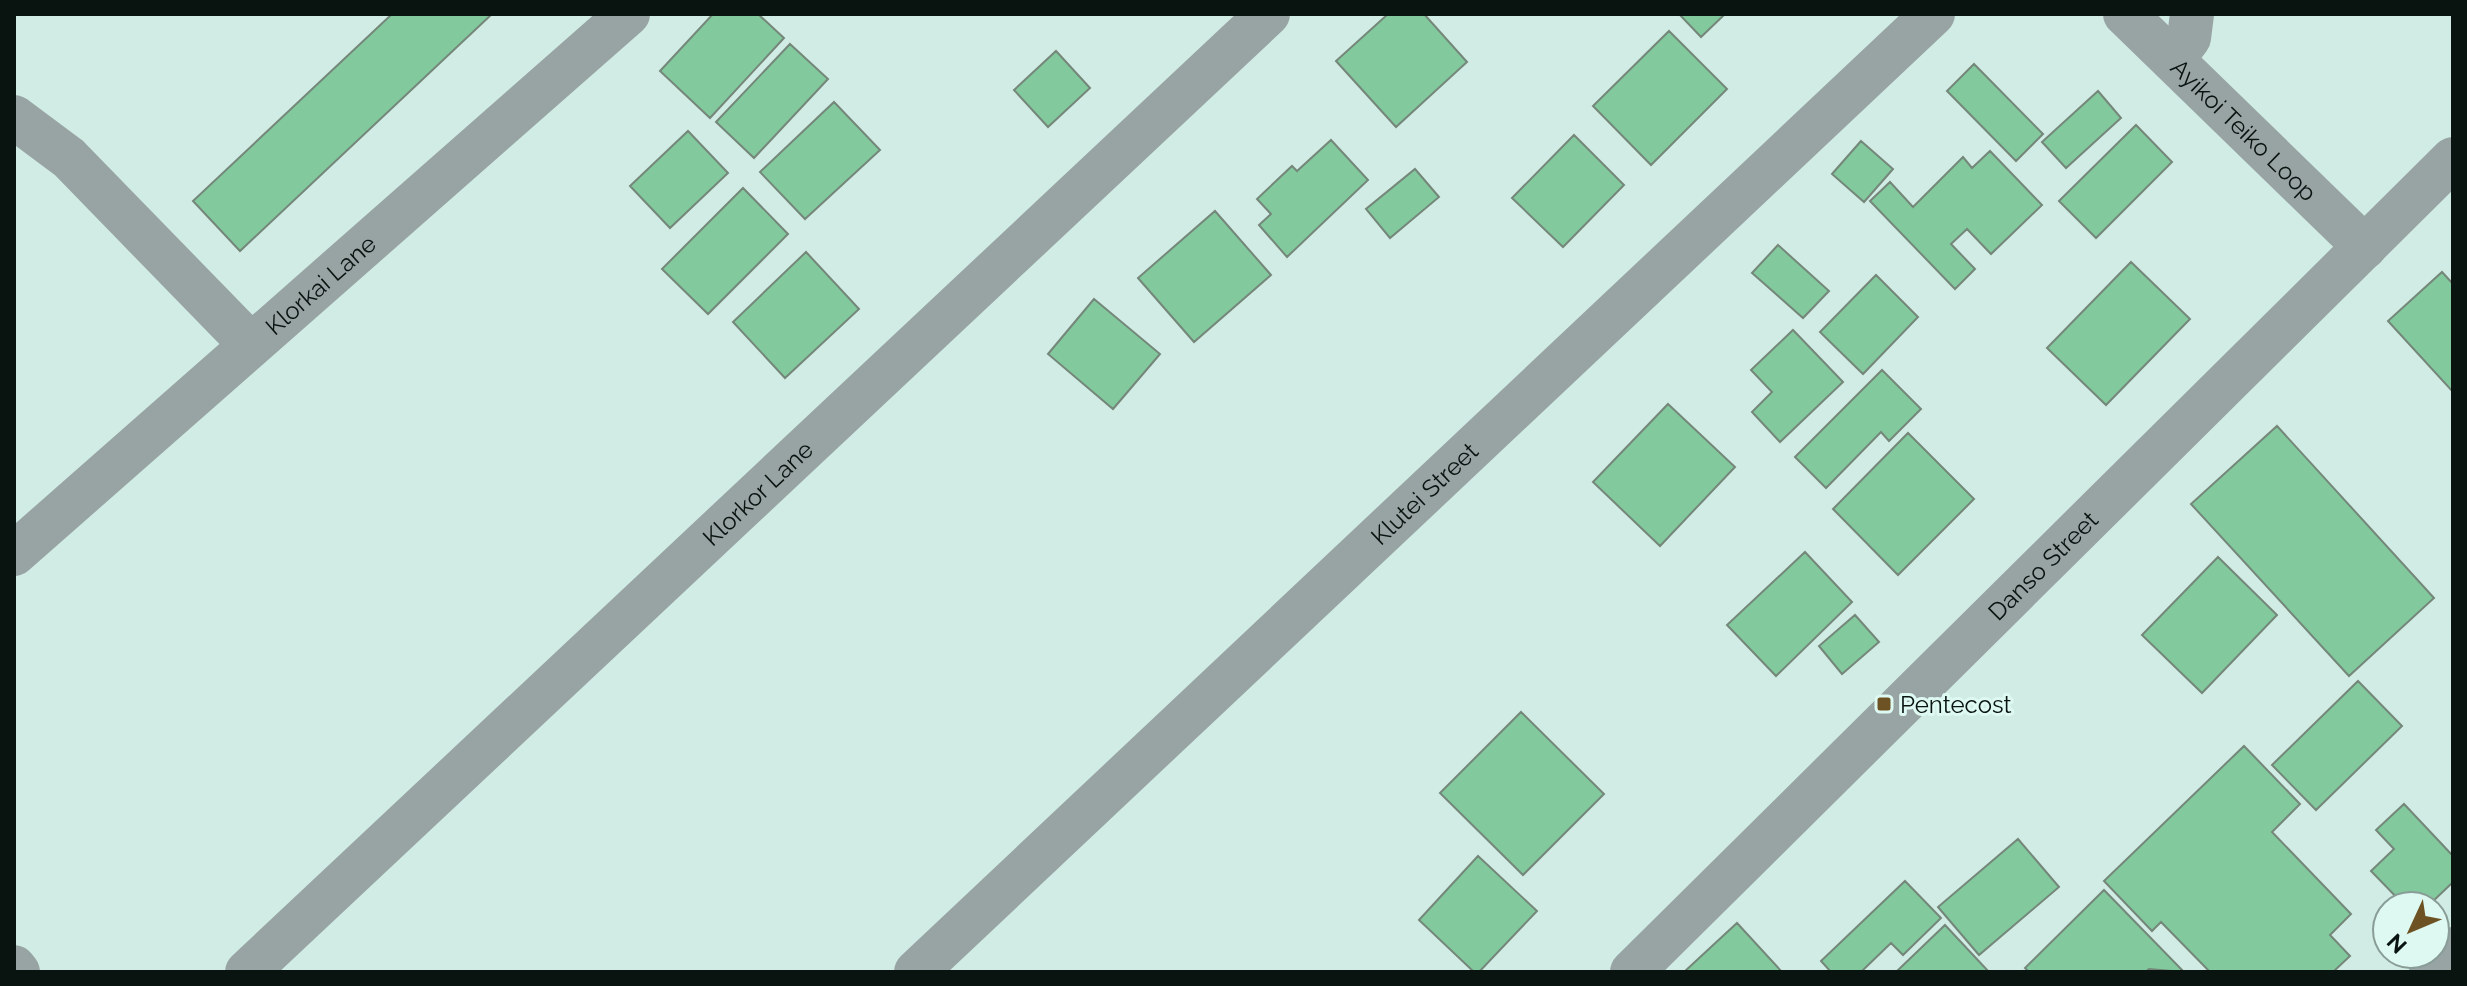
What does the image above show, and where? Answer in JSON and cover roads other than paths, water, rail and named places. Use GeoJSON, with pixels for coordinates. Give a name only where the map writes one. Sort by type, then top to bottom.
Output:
{"type":"FeatureCollection","features":[{"type":"Feature","properties":{"kind":"street","name":"Klorkai Lane"},"geometry":{"type":"LineString","coordinates":[[14,554],[628,14]]}},
{"type":"Feature","properties":{"kind":"street","name":"Klorkor Lane"},"geometry":{"type":"LineString","coordinates":[[247,972],[1268,14]]}},
{"type":"Feature","properties":{"kind":"street","name":"Klutei Street"},"geometry":{"type":"LineString","coordinates":[[916,972],[1933,14]]}},
{"type":"Feature","properties":{"kind":"street","name":"Ayikoi Teiko Loop"},"geometry":{"type":"LineString","coordinates":[[2125,14],[2365,247]]}},
{"type":"Feature","properties":{"kind":"street"},"geometry":{"type":"LineString","coordinates":[[2173,59],[2189,38],[2192,14]]}},
{"type":"Feature","properties":{"kind":"street"},"geometry":{"type":"LineString","coordinates":[[14,117],[69,158],[251,345]]}},
{"type":"Feature","properties":{"kind":"street","name":"Danso Street"},"geometry":{"type":"LineString","coordinates":[[1632,972],[2453,159]]}},
{"type":"Feature","properties":{"kind":"street"},"geometry":{"type":"LineString","coordinates":[[2431,972],[2453,949]]}},
{"type":"Feature","properties":{"kind":"street"},"geometry":{"type":"LineString","coordinates":[[14,967],[18,972]]}},
{"type":"Feature","properties":{"kind":"place","name":"Pentecost"},"geometry":{"type":"Point","coordinates":[1884,704]}}]}
